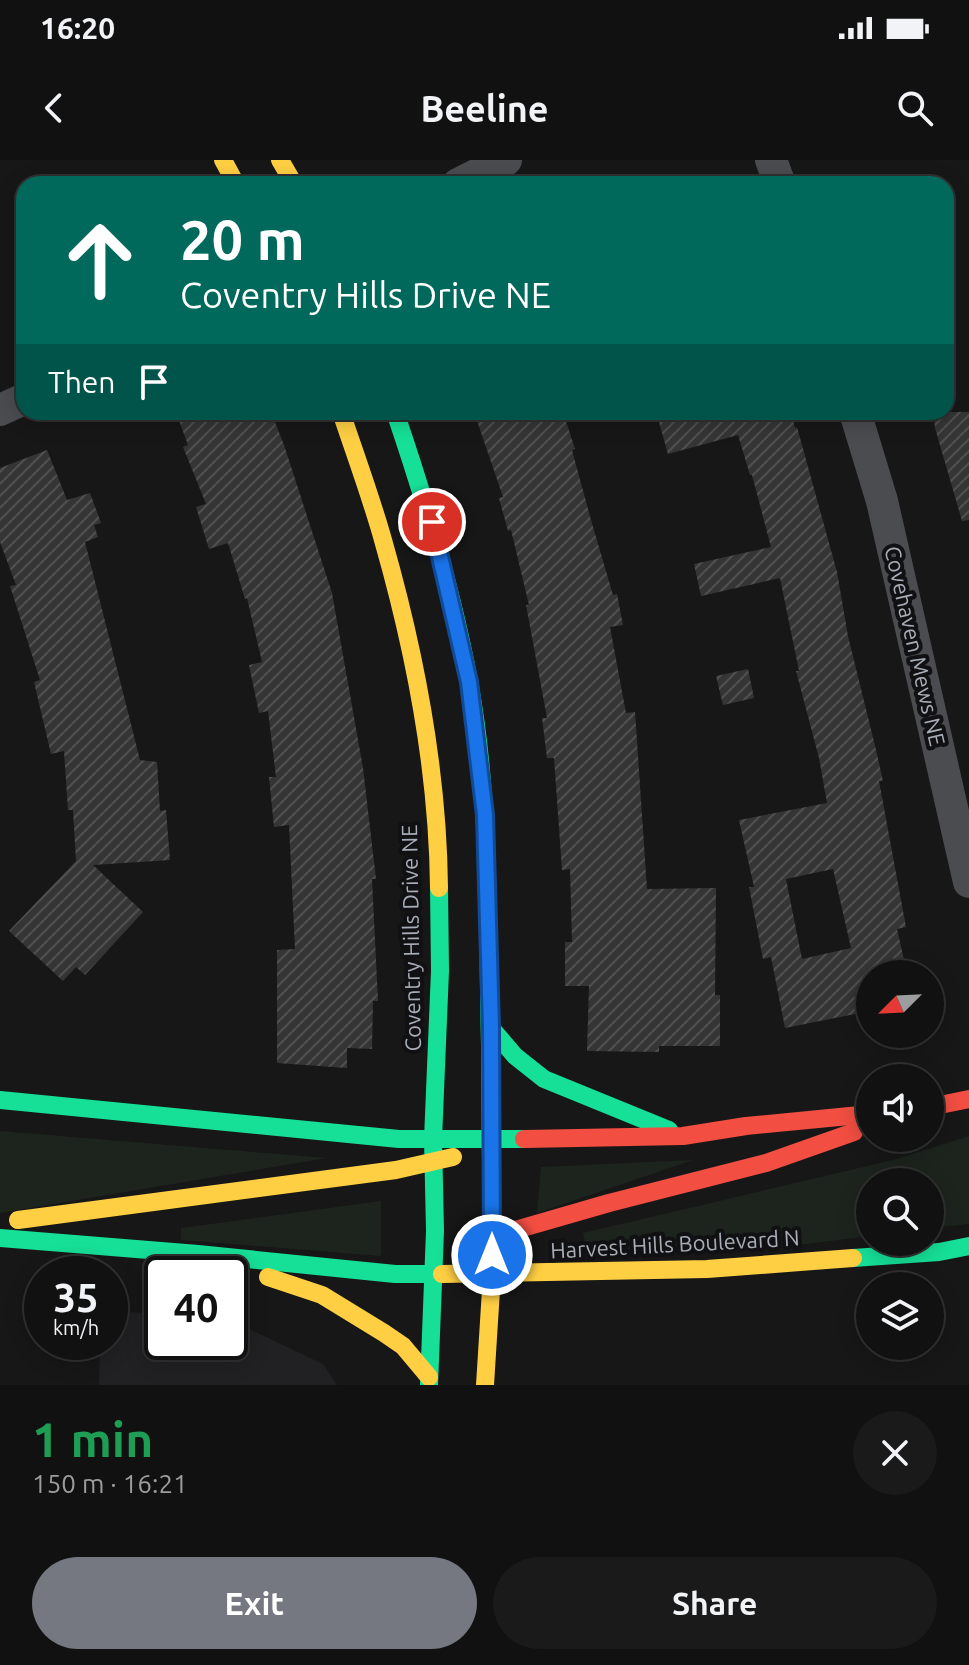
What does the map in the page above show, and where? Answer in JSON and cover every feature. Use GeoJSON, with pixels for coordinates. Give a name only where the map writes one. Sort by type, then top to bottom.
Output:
{"type":"FeatureCollection","features":[{"type":"Feature","properties":{"kind":"main road","name":"Coventry Hills Drive NE"},"geometry":{"type":"LineString","coordinates":[[344,420],[383,540],[422,706],[439,856],[440,971],[433,1139],[436,1161],[429,1381]]}},
{"type":"Feature","properties":{"kind":"main road"},"geometry":{"type":"LineString","coordinates":[[398,420],[432,522],[469,682],[485,815],[492,1139],[492,1274],[485,1385]]}},
{"type":"Feature","properties":{"kind":"main road"},"geometry":{"type":"LineString","coordinates":[[491,1028],[506,1049],[544,1079],[683,1136]]}},
{"type":"Feature","properties":{"kind":"main road"},"geometry":{"type":"LineString","coordinates":[[944,1104],[969,1099]]}},
{"type":"Feature","properties":{"kind":"main road"},"geometry":{"type":"LineString","coordinates":[[0,1100],[399,1139],[563,1140],[683,1136],[746,1126],[856,1115]]}},
{"type":"Feature","properties":{"kind":"main road"},"geometry":{"type":"LineString","coordinates":[[434,1273],[452,1249],[492,1235],[766,1163],[856,1131]]}},
{"type":"Feature","properties":{"kind":"main road"},"geometry":{"type":"LineString","coordinates":[[0,1222],[396,1170],[467,1153],[492,1139]]}},
{"type":"Feature","properties":{"kind":"main road","name":"Harvest Hills Boulevard N"},"geometry":{"type":"LineString","coordinates":[[0,1238],[395,1274],[707,1269],[939,1252],[969,1246]]}},
{"type":"Feature","properties":{"kind":"main road"},"geometry":{"type":"LineString","coordinates":[[198,1254],[322,1295],[403,1346],[429,1381]]}},
{"type":"Feature","properties":{"kind":"street"},"geometry":{"type":"LineString","coordinates":[[474,176],[506,160]]}},
{"type":"Feature","properties":{"kind":"street","name":"Covehaven Mews NE"},"geometry":{"type":"LineString","coordinates":[[857,420],[882,501],[969,882]]}},
{"type":"Feature","properties":{"kind":"shaded area"},"geometry":{"type":"Polygon","coordinates":[[[0,1131],[327,1158],[0,1213],[0,1131]]]}},
{"type":"Feature","properties":{"kind":"shaded area"},"geometry":{"type":"Polygon","coordinates":[[[969,1136],[969,1224],[944,1227],[944,1168],[859,1168],[918,1152],[944,1152],[944,1144],[969,1136]]]}},
{"type":"Feature","properties":{"kind":"shaded area"},"geometry":{"type":"Polygon","coordinates":[[[693,1160],[537,1213],[541,1167],[693,1160]]]}},
{"type":"Feature","properties":{"kind":"shaded area"},"geometry":{"type":"Polygon","coordinates":[[[856,1169],[856,1238],[774,1248],[586,1249],[583,1233],[856,1169]]]}},
{"type":"Feature","properties":{"kind":"shaded area"},"geometry":{"type":"Polygon","coordinates":[[[381,1201],[381,1256],[181,1240],[181,1228],[381,1201]]]}},
{"type":"Feature","properties":{"kind":"shaded area"},"geometry":{"type":"Polygon","coordinates":[[[128,1312],[144,1313],[144,1360],[248,1360],[248,1329],[323,1364],[337,1385],[99,1385],[100,1360],[128,1360],[128,1312]]]}},
{"type":"Feature","properties":{"kind":"building"},"geometry":{"type":"Polygon","coordinates":[[[954,412],[969,412],[969,520],[962,521],[934,420],[954,420],[954,412]]]}},
{"type":"Feature","properties":{"kind":"building"},"geometry":{"type":"Polygon","coordinates":[[[179,420],[274,420],[332,593],[363,768],[376,879],[372,879],[378,1001],[373,1001],[372,1049],[347,1048],[347,1068],[277,1063],[277,950],[295,949],[289,825],[274,827],[269,777],[276,777],[268,711],[259,713],[249,665],[262,662],[247,598],[228,543],[209,549],[196,507],[206,504],[183,447],[188,445],[179,420]]]}},
{"type":"Feature","properties":{"kind":"building"},"geometry":{"type":"Polygon","coordinates":[[[477,420],[566,420],[613,595],[617,594],[623,625],[610,627],[626,713],[635,712],[647,889],[716,888],[715,995],[720,995],[720,1046],[659,1046],[659,1052],[587,1051],[589,986],[565,986],[565,942],[572,942],[570,869],[562,870],[554,758],[547,758],[542,718],[547,718],[526,605],[529,605],[511,530],[508,531],[499,498],[503,497],[477,420]]]}},
{"type":"Feature","properties":{"kind":"building"},"geometry":{"type":"Polygon","coordinates":[[[658,420],[793,420],[797,427],[837,572],[848,636],[883,781],[879,781],[906,927],[897,929],[904,960],[856,960],[856,1014],[785,1028],[771,957],[763,959],[749,887],[754,887],[739,820],[827,803],[819,758],[796,671],[799,671],[780,578],[701,596],[694,564],[771,547],[738,435],[668,454],[658,420]],[[833,869],[786,879],[802,959],[851,948],[833,869]]]}},
{"type":"Feature","properties":{"kind":"building"},"geometry":{"type":"Polygon","coordinates":[[[47,450],[67,500],[90,493],[101,523],[94,525],[98,537],[85,542],[140,760],[157,762],[160,811],[166,810],[170,860],[93,865],[143,912],[85,975],[76,967],[63,981],[9,931],[76,861],[73,810],[68,810],[64,751],[51,754],[34,682],[40,680],[10,586],[16,585],[0,542],[0,468],[47,450]]]}},
{"type":"Feature","properties":{"kind":"building"},"geometry":{"type":"Polygon","coordinates":[[[748,669],[754,698],[723,705],[716,676],[748,669]]]}},
{"type":"Feature","properties":{"kind":"traffic: fast"},"geometry":{"type":"LineString","coordinates":[[398,420],[446,579],[476,726],[485,817],[490,1045]]}},
{"type":"Feature","properties":{"kind":"traffic: fast"},"geometry":{"type":"LineString","coordinates":[[429,1385],[435,1231],[433,1139],[440,971],[439,888]]}},
{"type":"Feature","properties":{"kind":"traffic: fast"},"geometry":{"type":"LineString","coordinates":[[491,1028],[515,1056],[544,1079],[669,1130]]}},
{"type":"Feature","properties":{"kind":"traffic: fast"},"geometry":{"type":"LineString","coordinates":[[0,1100],[399,1139],[524,1139]]}},
{"type":"Feature","properties":{"kind":"traffic: fast"},"geometry":{"type":"LineString","coordinates":[[0,1238],[395,1274],[442,1274]]}},
{"type":"Feature","properties":{"kind":"traffic: fast"},"geometry":{"type":"LineString","coordinates":[[853,1258],[939,1252],[969,1246]]}},
{"type":"Feature","properties":{"kind":"traffic: slow"},"geometry":{"type":"LineString","coordinates":[[223,160],[232,176]]}},
{"type":"Feature","properties":{"kind":"traffic: slow"},"geometry":{"type":"LineString","coordinates":[[280,160],[289,176]]}},
{"type":"Feature","properties":{"kind":"traffic: slow"},"geometry":{"type":"LineString","coordinates":[[344,420],[383,540],[415,669],[434,800],[439,888]]}},
{"type":"Feature","properties":{"kind":"traffic: slow"},"geometry":{"type":"LineString","coordinates":[[485,1385],[492,1274],[490,1045]]}},
{"type":"Feature","properties":{"kind":"traffic: slow"},"geometry":{"type":"LineString","coordinates":[[18,1220],[396,1170],[453,1157]]}},
{"type":"Feature","properties":{"kind":"traffic: slow"},"geometry":{"type":"LineString","coordinates":[[442,1274],[707,1269],[853,1258]]}},
{"type":"Feature","properties":{"kind":"traffic: slow"},"geometry":{"type":"LineString","coordinates":[[268,1277],[322,1295],[384,1333],[403,1346],[429,1377]]}},
{"type":"Feature","properties":{"kind":"traffic: jam"},"geometry":{"type":"LineString","coordinates":[[944,1104],[969,1099]]}},
{"type":"Feature","properties":{"kind":"traffic: jam"},"geometry":{"type":"LineString","coordinates":[[524,1139],[683,1136],[746,1126],[856,1115]]}},
{"type":"Feature","properties":{"kind":"traffic: jam"},"geometry":{"type":"LineString","coordinates":[[467,1244],[609,1203],[766,1163],[854,1132]]}},
{"type":"Feature","properties":{"kind":"route"},"geometry":{"type":"LineString","coordinates":[[432,522],[469,682],[485,815],[491,1028],[492,1255]]}}]}
